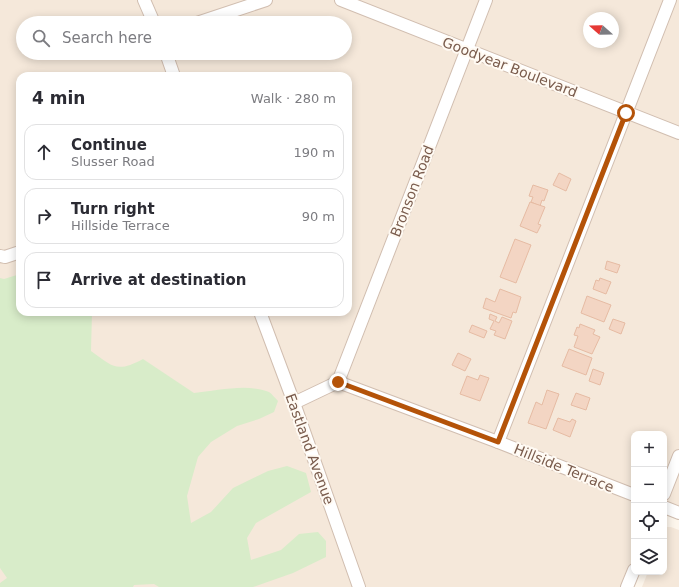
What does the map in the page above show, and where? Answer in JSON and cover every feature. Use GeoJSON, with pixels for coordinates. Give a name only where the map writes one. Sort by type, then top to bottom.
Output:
{"type":"FeatureCollection","features":[{"type":"Feature","properties":{"kind":"street"},"geometry":{"type":"LineString","coordinates":[[144,0],[151,16]]}},
{"type":"Feature","properties":{"kind":"street"},"geometry":{"type":"LineString","coordinates":[[218,16],[266,0]]}},
{"type":"Feature","properties":{"kind":"street","name":"Goodyear Boulevard"},"geometry":{"type":"LineString","coordinates":[[341,0],[679,134]]}},
{"type":"Feature","properties":{"kind":"street","name":"Bronson Road"},"geometry":{"type":"LineString","coordinates":[[338,382],[486,0]]}},
{"type":"Feature","properties":{"kind":"street"},"geometry":{"type":"LineString","coordinates":[[498,442],[670,0]]}},
{"type":"Feature","properties":{"kind":"street"},"geometry":{"type":"LineString","coordinates":[[168,60],[173,72]]}},
{"type":"Feature","properties":{"kind":"street"},"geometry":{"type":"LineString","coordinates":[[0,256],[5,257],[16,253]]}},
{"type":"Feature","properties":{"kind":"street","name":"Eastland Avenue"},"geometry":{"type":"LineString","coordinates":[[261,316],[359,587]]}},
{"type":"Feature","properties":{"kind":"street"},"geometry":{"type":"LineString","coordinates":[[294,403],[338,382]]}},
{"type":"Feature","properties":{"kind":"street","name":"Hillside Terrace"},"geometry":{"type":"LineString","coordinates":[[338,382],[631,494]]}},
{"type":"Feature","properties":{"kind":"street"},"geometry":{"type":"LineString","coordinates":[[667,486],[679,456]]}},
{"type":"Feature","properties":{"kind":"street"},"geometry":{"type":"LineString","coordinates":[[667,508],[679,513]]}},
{"type":"Feature","properties":{"kind":"street"},"geometry":{"type":"LineString","coordinates":[[627,587],[632,575]]}},
{"type":"Feature","properties":{"kind":"shaded area"},"geometry":{"type":"Polygon","coordinates":[[[0,0],[679,0],[679,513],[667,508],[667,431],[631,431],[632,575],[627,587],[0,587],[0,0]]]}},
{"type":"Feature","properties":{"kind":"shaded area"},"geometry":{"type":"Polygon","coordinates":[[[667,527],[679,530],[679,587],[642,587],[647,575],[667,575],[667,527]]]}},
{"type":"Feature","properties":{"kind":"green space"},"geometry":{"type":"Polygon","coordinates":[[[16,275],[16,316],[92,316],[91,351],[110,364],[121,367],[143,359],[194,393],[241,388],[260,389],[269,392],[278,401],[274,412],[259,419],[237,426],[211,442],[198,457],[187,496],[191,523],[211,512],[233,488],[268,471],[287,466],[306,473],[311,492],[256,523],[247,538],[251,560],[281,550],[299,534],[318,532],[326,541],[326,557],[293,573],[253,587],[159,587],[154,584],[134,585],[133,587],[0,587],[0,583],[7,578],[0,568],[0,278],[4,279],[16,275]]]}},
{"type":"Feature","properties":{"kind":"building"},"geometry":{"type":"Polygon","coordinates":[[[559,173],[571,179],[566,191],[553,185],[559,173]]]}},
{"type":"Feature","properties":{"kind":"building"},"geometry":{"type":"Polygon","coordinates":[[[533,185],[548,190],[544,201],[542,200],[540,206],[531,202],[533,197],[529,196],[533,185]]]}},
{"type":"Feature","properties":{"kind":"building"},"geometry":{"type":"Polygon","coordinates":[[[530,202],[545,207],[538,224],[541,225],[537,233],[520,226],[530,202]]]}},
{"type":"Feature","properties":{"kind":"building"},"geometry":{"type":"Polygon","coordinates":[[[515,239],[531,245],[516,283],[500,277],[515,239]]]}},
{"type":"Feature","properties":{"kind":"building"},"geometry":{"type":"Polygon","coordinates":[[[607,261],[620,265],[617,273],[605,269],[607,261]]]}},
{"type":"Feature","properties":{"kind":"building"},"geometry":{"type":"Polygon","coordinates":[[[600,278],[611,282],[606,294],[593,289],[596,280],[599,281],[600,278]]]}},
{"type":"Feature","properties":{"kind":"building"},"geometry":{"type":"Polygon","coordinates":[[[500,289],[521,297],[516,313],[513,312],[511,318],[483,308],[486,298],[495,302],[500,289]]]}},
{"type":"Feature","properties":{"kind":"building"},"geometry":{"type":"Polygon","coordinates":[[[587,296],[611,305],[604,322],[581,313],[587,296]]]}},
{"type":"Feature","properties":{"kind":"building"},"geometry":{"type":"Polygon","coordinates":[[[490,314],[497,317],[495,321],[499,323],[502,317],[512,321],[505,339],[494,335],[496,331],[490,329],[494,321],[489,319],[490,314]]]}},
{"type":"Feature","properties":{"kind":"building"},"geometry":{"type":"Polygon","coordinates":[[[613,319],[625,323],[621,334],[609,329],[613,319]]]}},
{"type":"Feature","properties":{"kind":"building"},"geometry":{"type":"Polygon","coordinates":[[[580,324],[595,330],[593,334],[600,337],[592,354],[574,347],[578,336],[574,335],[580,324]]]}},
{"type":"Feature","properties":{"kind":"building"},"geometry":{"type":"Polygon","coordinates":[[[472,325],[487,331],[484,338],[469,332],[472,325]]]}},
{"type":"Feature","properties":{"kind":"building"},"geometry":{"type":"Polygon","coordinates":[[[569,349],[592,358],[586,375],[562,366],[569,349]]]}},
{"type":"Feature","properties":{"kind":"building"},"geometry":{"type":"Polygon","coordinates":[[[458,353],[471,359],[465,371],[452,365],[458,353]]]}},
{"type":"Feature","properties":{"kind":"building"},"geometry":{"type":"Polygon","coordinates":[[[593,369],[604,373],[600,385],[589,381],[593,369]]]}},
{"type":"Feature","properties":{"kind":"building"},"geometry":{"type":"Polygon","coordinates":[[[480,375],[489,378],[480,401],[460,394],[467,376],[478,380],[480,375]]]}},
{"type":"Feature","properties":{"kind":"building"},"geometry":{"type":"Polygon","coordinates":[[[547,390],[559,394],[546,429],[528,423],[536,402],[542,405],[547,390]]]}},
{"type":"Feature","properties":{"kind":"building"},"geometry":{"type":"Polygon","coordinates":[[[576,393],[590,398],[586,410],[571,405],[576,393]]]}},
{"type":"Feature","properties":{"kind":"building"},"geometry":{"type":"Polygon","coordinates":[[[558,418],[570,422],[572,419],[576,421],[570,437],[553,430],[558,418]]]}},
{"type":"Feature","properties":{"kind":"route"},"geometry":{"type":"LineString","coordinates":[[338,382],[498,442],[626,113]]}}]}
